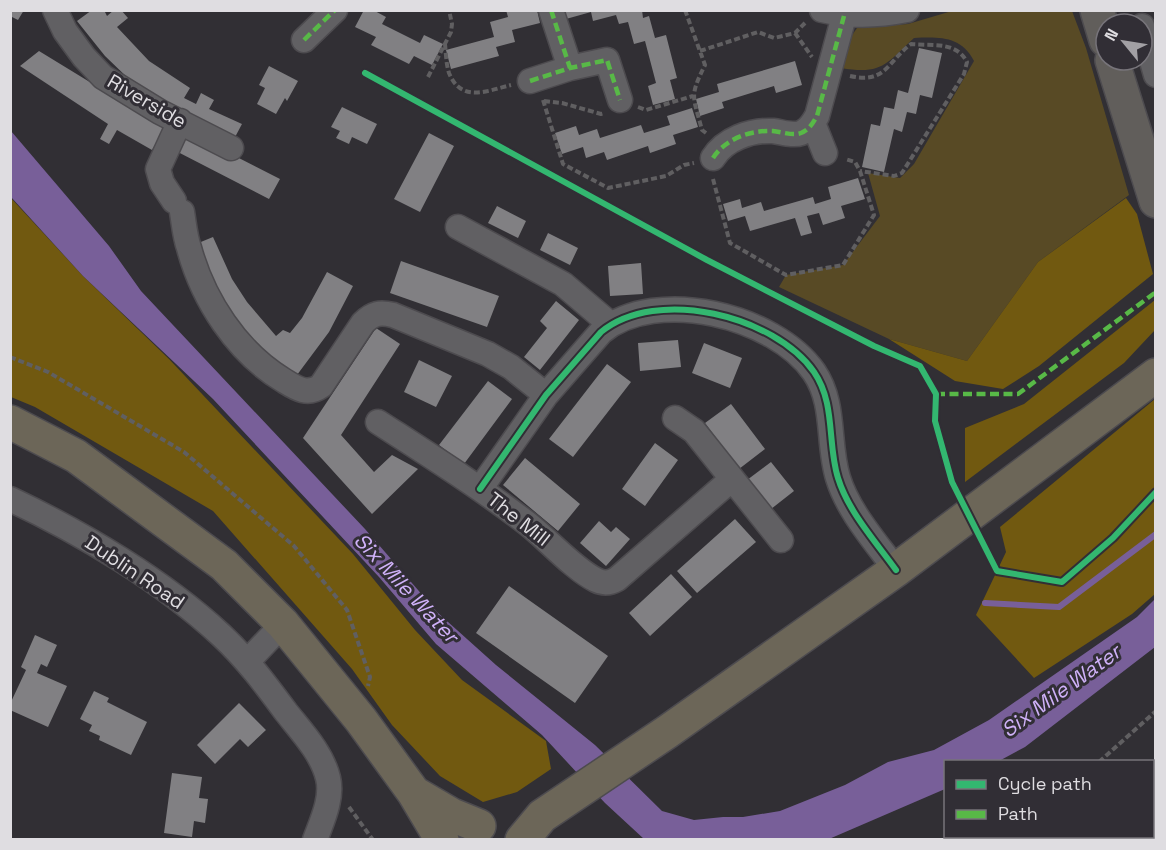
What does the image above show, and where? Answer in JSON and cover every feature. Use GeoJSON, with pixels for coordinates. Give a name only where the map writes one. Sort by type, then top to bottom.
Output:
{"type":"FeatureCollection","features":[{"type":"Feature","properties":{"kind":"highway"},"geometry":{"type":"LineString","coordinates":[[414,793],[452,815],[509,828],[667,732],[896,570],[1155,375]]}},
{"type":"Feature","properties":{"kind":"highway"},"geometry":{"type":"LineString","coordinates":[[10,422],[75,456],[224,565],[283,624],[361,720],[414,793],[442,840]]}},
{"type":"Feature","properties":{"kind":"street","name":"Riverside"},"geometry":{"type":"LineString","coordinates":[[55,10],[65,31],[84,57],[104,77],[151,107],[231,148]]}},
{"type":"Feature","properties":{"kind":"street"},"geometry":{"type":"LineString","coordinates":[[304,40],[335,10]]}},
{"type":"Feature","properties":{"kind":"street"},"geometry":{"type":"LineString","coordinates":[[551,10],[570,68]]}},
{"type":"Feature","properties":{"kind":"street"},"geometry":{"type":"LineString","coordinates":[[717,152],[742,136],[759,132],[795,134],[802,132],[813,123],[829,71],[826,15],[866,16],[907,10]]}},
{"type":"Feature","properties":{"kind":"street"},"geometry":{"type":"LineString","coordinates":[[530,81],[570,68],[607,60],[620,100]]}},
{"type":"Feature","properties":{"kind":"street"},"geometry":{"type":"LineString","coordinates":[[1130,72],[1155,201]]}},
{"type":"Feature","properties":{"kind":"street"},"geometry":{"type":"LineString","coordinates":[[180,121],[158,169],[162,183],[178,206],[189,251],[219,318],[240,344],[265,367],[300,390],[310,391],[321,386],[363,323],[369,317],[383,313],[488,354],[511,367],[546,395]]}},
{"type":"Feature","properties":{"kind":"street"},"geometry":{"type":"LineString","coordinates":[[813,123],[825,153]]}},
{"type":"Feature","properties":{"kind":"street"},"geometry":{"type":"LineString","coordinates":[[458,227],[563,284],[610,324]]}},
{"type":"Feature","properties":{"kind":"street"},"geometry":{"type":"LineString","coordinates":[[480,489],[546,395],[593,340],[610,324],[658,309],[695,311],[748,324],[772,336],[795,351],[815,373],[824,390],[830,412],[834,466],[844,494],[896,570]]}},
{"type":"Feature","properties":{"kind":"street"},"geometry":{"type":"LineString","coordinates":[[675,418],[694,431],[781,540]]}},
{"type":"Feature","properties":{"kind":"street","name":"The Mill"},"geometry":{"type":"LineString","coordinates":[[378,422],[480,489],[529,525],[583,571],[597,581],[606,583],[617,579],[732,479]]}},
{"type":"Feature","properties":{"kind":"street","name":"Dublin Road"},"geometry":{"type":"LineString","coordinates":[[10,500],[62,524],[172,596],[220,634],[247,662],[309,742],[328,777],[329,790],[326,806],[315,840]]}},
{"type":"Feature","properties":{"kind":"street"},"geometry":{"type":"LineString","coordinates":[[247,662],[283,624]]}},
{"type":"Feature","properties":{"kind":"path"},"geometry":{"type":"LineString","coordinates":[[428,76],[451,32],[449,10]]}},
{"type":"Feature","properties":{"kind":"path"},"geometry":{"type":"LineString","coordinates":[[685,10],[705,65],[694,88],[693,96],[702,130],[717,152],[713,180],[730,243],[786,275],[843,265],[874,215],[855,162],[825,153]]}},
{"type":"Feature","properties":{"kind":"path"},"geometry":{"type":"LineString","coordinates":[[700,51],[758,32],[774,38],[795,33],[826,15]]}},
{"type":"Feature","properties":{"kind":"path"},"geometry":{"type":"LineString","coordinates":[[795,33],[809,54],[829,71],[864,79],[874,77],[888,68],[902,50],[911,44],[954,47],[967,62],[964,74],[902,173],[894,176],[860,171]]}},
{"type":"Feature","properties":{"kind":"path"},"geometry":{"type":"LineString","coordinates":[[445,44],[449,74],[463,91],[475,93],[530,81],[544,101],[563,164],[600,185],[608,188],[666,176],[684,165],[717,152]]}},
{"type":"Feature","properties":{"kind":"path"},"geometry":{"type":"LineString","coordinates":[[10,357],[48,372],[184,452],[294,546],[347,610],[370,677],[361,720]]}},
{"type":"Feature","properties":{"kind":"path"},"geometry":{"type":"LineString","coordinates":[[1101,760],[1155,711]]}},
{"type":"Feature","properties":{"kind":"shaded area"},"geometry":{"type":"Polygon","coordinates":[[[952,11],[1072,11],[1086,48],[1129,195],[1038,262],[967,361],[889,339],[779,287],[786,275],[843,265],[880,216],[868,173],[900,178],[914,164],[974,61],[969,53],[956,42],[941,38],[914,38],[889,61],[866,70],[841,68],[840,53],[857,28],[908,24],[952,11]]]}},
{"type":"Feature","properties":{"kind":"shaded area"},"geometry":{"type":"Polygon","coordinates":[[[10,197],[83,276],[169,359],[353,554],[415,630],[462,680],[546,741],[551,769],[517,792],[483,802],[440,776],[392,725],[352,669],[213,511],[35,407],[11,397],[10,197]]]}},
{"type":"Feature","properties":{"kind":"shaded area"},"geometry":{"type":"Polygon","coordinates":[[[1126,198],[1137,214],[1153,274],[1039,366],[1003,389],[955,381],[889,339],[967,361],[1038,262],[1126,198]]]}},
{"type":"Feature","properties":{"kind":"shaded area"},"geometry":{"type":"Polygon","coordinates":[[[1155,300],[1155,330],[1124,363],[965,482],[965,428],[1024,404],[1155,300]]]}},
{"type":"Feature","properties":{"kind":"shaded area"},"geometry":{"type":"Polygon","coordinates":[[[1155,399],[1155,594],[1132,614],[1034,678],[976,615],[1006,552],[1000,527],[1155,399]]]}},
{"type":"Feature","properties":{"kind":"water","name":"Six Mile Water"},"geometry":{"type":"Polygon","coordinates":[[[11,131],[109,246],[141,291],[365,529],[438,613],[496,665],[595,745],[662,811],[694,820],[743,817],[780,811],[845,785],[888,762],[934,750],[989,720],[1137,617],[1155,599],[1155,647],[1025,747],[1001,760],[944,760],[944,789],[829,839],[644,839],[605,803],[542,735],[436,644],[379,577],[213,399],[83,276],[11,197],[11,131]]]}},
{"type":"Feature","properties":{"kind":"building"},"geometry":{"type":"Polygon","coordinates":[[[10,10],[24,10],[18,20],[10,16],[10,10]]]}},
{"type":"Feature","properties":{"kind":"building"},"geometry":{"type":"Polygon","coordinates":[[[92,10],[104,10],[107,16],[114,10],[121,10],[128,18],[117,27],[149,61],[190,88],[184,98],[196,104],[201,93],[214,100],[209,109],[242,124],[234,139],[201,124],[132,82],[105,56],[77,21],[92,10]]]}},
{"type":"Feature","properties":{"kind":"building"},"geometry":{"type":"Polygon","coordinates":[[[364,10],[373,10],[386,17],[382,24],[420,43],[424,35],[443,44],[432,65],[414,56],[409,64],[371,45],[376,37],[355,27],[364,10]]]}},
{"type":"Feature","properties":{"kind":"building"},"geometry":{"type":"Polygon","coordinates":[[[506,10],[537,10],[540,23],[512,30],[515,42],[496,47],[499,56],[451,69],[446,50],[494,37],[490,22],[508,17],[506,10]]]}},
{"type":"Feature","properties":{"kind":"building"},"geometry":{"type":"Polygon","coordinates":[[[563,10],[642,10],[643,18],[649,16],[655,38],[666,35],[677,78],[670,80],[675,99],[653,105],[648,86],[656,83],[645,41],[634,44],[628,22],[619,24],[616,15],[593,21],[591,12],[566,19],[563,10]]]}},
{"type":"Feature","properties":{"kind":"building"},"geometry":{"type":"Polygon","coordinates":[[[919,48],[942,53],[932,98],[920,95],[916,114],[907,112],[902,132],[894,129],[884,172],[862,167],[871,124],[880,126],[884,107],[894,109],[898,90],[908,93],[919,48]]]}},
{"type":"Feature","properties":{"kind":"building"},"geometry":{"type":"Polygon","coordinates":[[[39,51],[165,128],[152,150],[117,130],[109,144],[100,139],[108,124],[20,66],[39,51]]]}},
{"type":"Feature","properties":{"kind":"building"},"geometry":{"type":"Polygon","coordinates":[[[795,61],[802,85],[776,93],[774,86],[722,102],[724,108],[700,116],[696,99],[719,92],[717,84],[795,61]]]}},
{"type":"Feature","properties":{"kind":"building"},"geometry":{"type":"Polygon","coordinates":[[[269,66],[298,81],[287,101],[285,98],[276,114],[257,104],[265,88],[259,85],[269,66]]]}},
{"type":"Feature","properties":{"kind":"building"},"geometry":{"type":"Polygon","coordinates":[[[342,107],[377,124],[367,144],[352,137],[349,144],[336,138],[340,131],[331,127],[342,107]]]}},
{"type":"Feature","properties":{"kind":"building"},"geometry":{"type":"Polygon","coordinates":[[[692,108],[698,127],[673,135],[676,144],[650,153],[648,146],[607,160],[604,152],[586,158],[583,147],[562,154],[555,133],[576,126],[579,135],[597,129],[600,138],[641,125],[644,133],[670,125],[667,116],[692,108]]]}},
{"type":"Feature","properties":{"kind":"building"},"geometry":{"type":"Polygon","coordinates":[[[182,129],[280,179],[269,199],[172,149],[182,129]]]}},
{"type":"Feature","properties":{"kind":"building"},"geometry":{"type":"Polygon","coordinates":[[[429,133],[454,146],[420,212],[394,199],[429,133]]]}},
{"type":"Feature","properties":{"kind":"building"},"geometry":{"type":"Polygon","coordinates":[[[858,178],[865,199],[841,206],[845,218],[823,225],[819,213],[807,216],[812,233],[801,236],[795,218],[750,231],[745,216],[728,221],[723,204],[740,199],[742,208],[761,202],[764,211],[813,197],[815,204],[831,199],[828,187],[858,178]]]}},
{"type":"Feature","properties":{"kind":"building"},"geometry":{"type":"Polygon","coordinates":[[[497,206],[526,221],[518,238],[488,223],[497,206]]]}},
{"type":"Feature","properties":{"kind":"building"},"geometry":{"type":"Polygon","coordinates":[[[548,233],[578,248],[570,265],[540,250],[548,233]]]}},
{"type":"Feature","properties":{"kind":"building"},"geometry":{"type":"Polygon","coordinates":[[[213,237],[232,279],[247,302],[276,336],[283,330],[290,333],[302,318],[327,272],[353,286],[329,332],[294,379],[255,354],[191,246],[213,237]]]}},
{"type":"Feature","properties":{"kind":"building"},"geometry":{"type":"Polygon","coordinates":[[[401,261],[499,296],[487,327],[390,293],[401,261]]]}},
{"type":"Feature","properties":{"kind":"building"},"geometry":{"type":"Polygon","coordinates":[[[641,263],[643,294],[610,296],[608,266],[641,263]]]}},
{"type":"Feature","properties":{"kind":"building"},"geometry":{"type":"Polygon","coordinates":[[[556,301],[579,320],[540,370],[524,357],[547,328],[540,321],[556,301]]]}},
{"type":"Feature","properties":{"kind":"building"},"geometry":{"type":"Polygon","coordinates":[[[376,328],[400,344],[341,435],[374,472],[392,455],[418,469],[372,514],[303,438],[376,328]]]}},
{"type":"Feature","properties":{"kind":"building"},"geometry":{"type":"Polygon","coordinates":[[[678,340],[681,367],[640,371],[638,343],[678,340]]]}},
{"type":"Feature","properties":{"kind":"building"},"geometry":{"type":"Polygon","coordinates":[[[704,343],[742,358],[730,388],[692,373],[704,343]]]}},
{"type":"Feature","properties":{"kind":"building"},"geometry":{"type":"Polygon","coordinates":[[[419,360],[452,376],[436,407],[404,392],[419,360]]]}},
{"type":"Feature","properties":{"kind":"building"},"geometry":{"type":"Polygon","coordinates":[[[607,364],[631,382],[573,457],[549,439],[607,364]]]}},
{"type":"Feature","properties":{"kind":"building"},"geometry":{"type":"Polygon","coordinates":[[[488,381],[512,399],[464,464],[439,445],[488,381]]]}},
{"type":"Feature","properties":{"kind":"building"},"geometry":{"type":"Polygon","coordinates":[[[731,404],[765,449],[739,469],[705,423],[731,404]]]}},
{"type":"Feature","properties":{"kind":"building"},"geometry":{"type":"Polygon","coordinates":[[[655,443],[678,460],[645,506],[622,489],[655,443]]]}},
{"type":"Feature","properties":{"kind":"building"},"geometry":{"type":"Polygon","coordinates":[[[525,458],[580,504],[558,531],[503,485],[525,458]]]}},
{"type":"Feature","properties":{"kind":"building"},"geometry":{"type":"Polygon","coordinates":[[[771,462],[794,491],[766,513],[743,483],[771,462]]]}},
{"type":"Feature","properties":{"kind":"building"},"geometry":{"type":"Polygon","coordinates":[[[735,519],[756,542],[697,593],[677,571],[735,519]]]}},
{"type":"Feature","properties":{"kind":"building"},"geometry":{"type":"Polygon","coordinates":[[[599,521],[611,532],[616,527],[630,539],[606,566],[580,543],[599,521]]]}},
{"type":"Feature","properties":{"kind":"building"},"geometry":{"type":"Polygon","coordinates":[[[671,574],[692,597],[650,636],[629,613],[671,574]]]}},
{"type":"Feature","properties":{"kind":"building"},"geometry":{"type":"Polygon","coordinates":[[[509,586],[608,656],[575,703],[476,633],[509,586]]]}},
{"type":"Feature","properties":{"kind":"building"},"geometry":{"type":"Polygon","coordinates":[[[35,635],[57,645],[47,667],[41,664],[37,673],[67,686],[48,727],[10,710],[10,704],[26,670],[21,667],[35,635]]]}},
{"type":"Feature","properties":{"kind":"building"},"geometry":{"type":"Polygon","coordinates":[[[94,691],[109,698],[107,702],[147,722],[131,755],[99,740],[100,736],[89,731],[92,725],[80,719],[94,691]]]}},
{"type":"Feature","properties":{"kind":"building"},"geometry":{"type":"Polygon","coordinates":[[[239,703],[266,730],[248,747],[240,739],[215,764],[197,745],[239,703]]]}},
{"type":"Feature","properties":{"kind":"building"},"geometry":{"type":"Polygon","coordinates":[[[1155,769],[1154,793],[1154,771],[1155,769]]]}},
{"type":"Feature","properties":{"kind":"building"},"geometry":{"type":"Polygon","coordinates":[[[172,773],[202,777],[199,798],[208,799],[205,823],[194,821],[192,837],[164,833],[172,773]]]}},
{"type":"Feature","properties":{"kind":"waterway"},"geometry":{"type":"LineString","coordinates":[[985,603],[1059,607],[1156,534]]}},
{"type":"Feature","properties":{"kind":"marked path"},"geometry":{"type":"LineString","coordinates":[[304,40],[335,10]]}},
{"type":"Feature","properties":{"kind":"marked path"},"geometry":{"type":"LineString","coordinates":[[551,10],[570,68]]}},
{"type":"Feature","properties":{"kind":"marked path"},"geometry":{"type":"LineString","coordinates":[[713,158],[731,141],[747,134],[764,131],[798,134],[809,128],[817,116],[844,16]]}},
{"type":"Feature","properties":{"kind":"marked path"},"geometry":{"type":"LineString","coordinates":[[530,81],[570,68],[607,60],[620,100]]}},
{"type":"Feature","properties":{"kind":"marked path"},"geometry":{"type":"LineString","coordinates":[[936,394],[1018,394],[1156,292]]}},
{"type":"Feature","properties":{"kind":"cycle path"},"geometry":{"type":"LineString","coordinates":[[365,73],[707,260],[874,346],[920,366],[936,394],[935,421],[952,482],[997,571],[1062,582],[1113,538],[1156,492]]}},
{"type":"Feature","properties":{"kind":"cycle path"},"geometry":{"type":"LineString","coordinates":[[480,489],[546,395],[601,332],[625,318],[652,311],[683,310],[714,314],[744,323],[772,336],[796,352],[814,372],[821,384],[828,410],[838,478],[848,502],[863,526],[896,570]]}}]}
